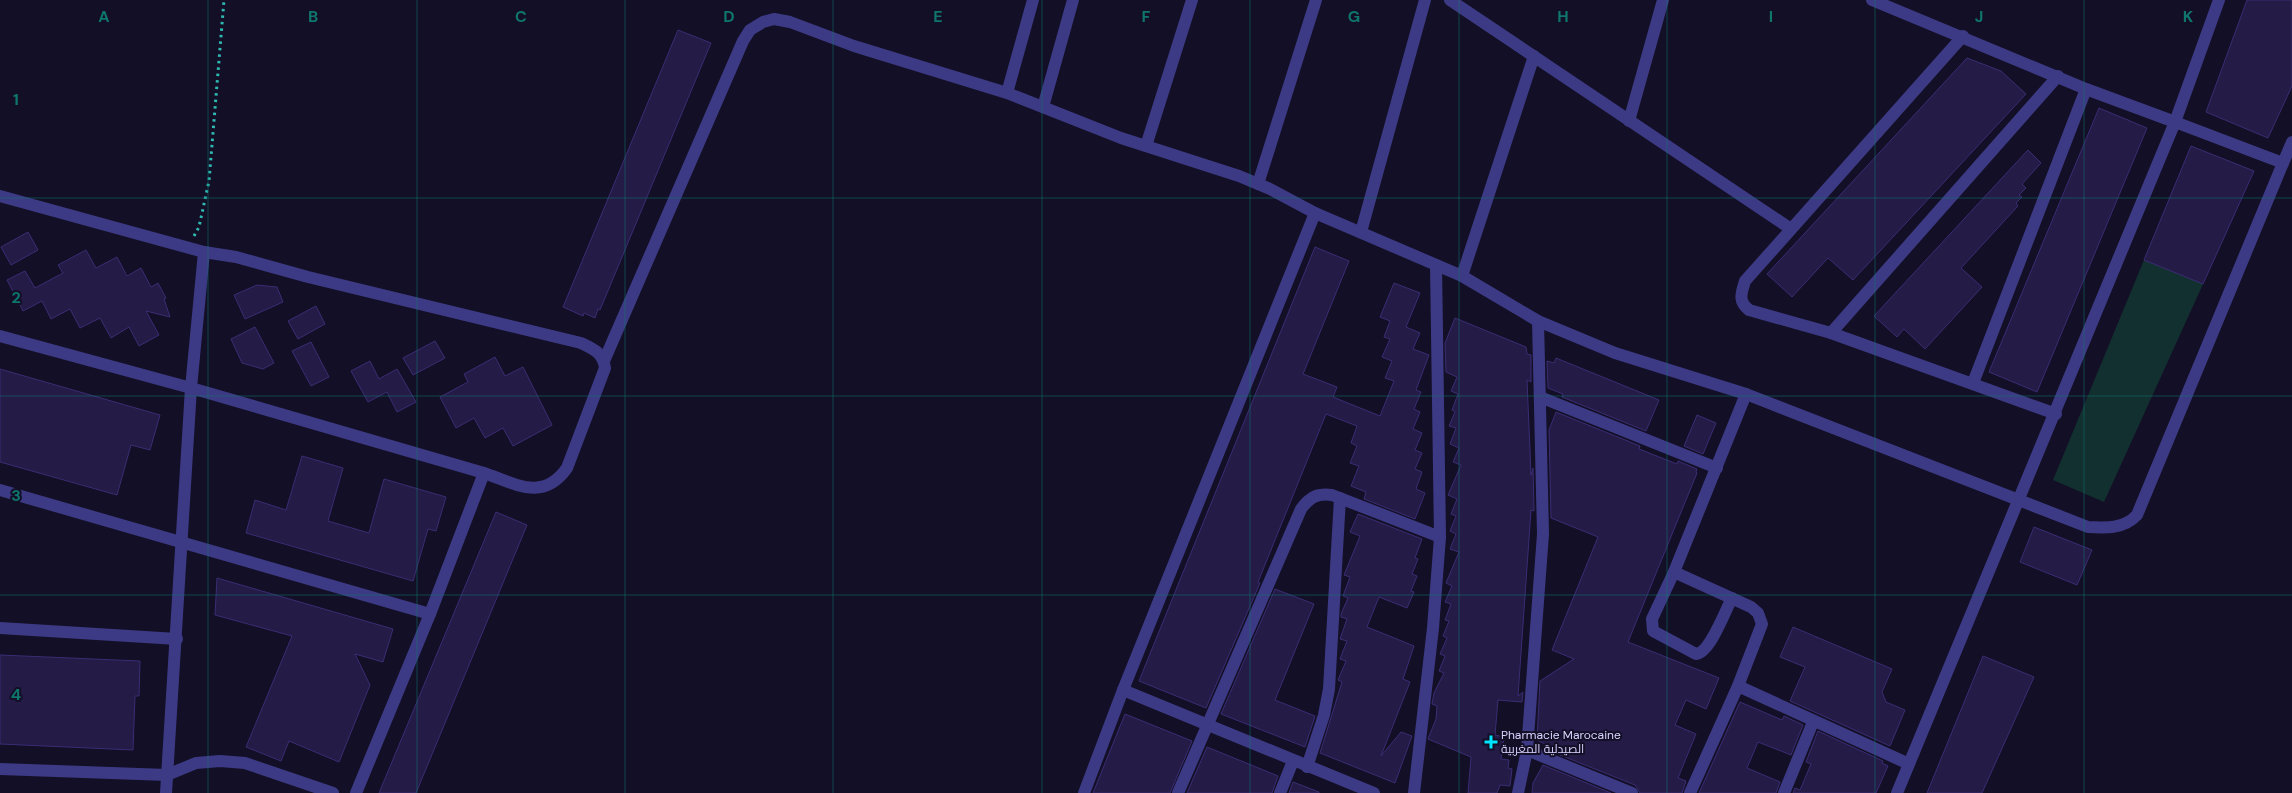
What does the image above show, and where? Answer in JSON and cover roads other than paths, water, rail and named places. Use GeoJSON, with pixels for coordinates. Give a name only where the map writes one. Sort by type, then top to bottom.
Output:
{"type":"FeatureCollection","features":[{"type":"Feature","properties":{"kind":"street"},"geometry":{"type":"LineString","coordinates":[[1007,93],[1033,0]]}},
{"type":"Feature","properties":{"kind":"street"},"geometry":{"type":"LineString","coordinates":[[1043,107],[1073,0]]}},
{"type":"Feature","properties":{"kind":"street"},"geometry":{"type":"LineString","coordinates":[[1146,146],[1192,0]]}},
{"type":"Feature","properties":{"kind":"street"},"geometry":{"type":"LineString","coordinates":[[1258,184],[1316,0]]}},
{"type":"Feature","properties":{"kind":"street"},"geometry":{"type":"LineString","coordinates":[[1360,232],[1425,0]]}},
{"type":"Feature","properties":{"kind":"street"},"geometry":{"type":"LineString","coordinates":[[1450,0],[1791,228]]}},
{"type":"Feature","properties":{"kind":"street"},"geometry":{"type":"LineString","coordinates":[[1629,121],[1663,0]]}},
{"type":"Feature","properties":{"kind":"street"},"geometry":{"type":"LineString","coordinates":[[1872,0],[2086,89],[2283,163]]}},
{"type":"Feature","properties":{"kind":"street"},"geometry":{"type":"LineString","coordinates":[[1897,793],[2056,414],[2175,122],[2219,0]]}},
{"type":"Feature","properties":{"kind":"street"},"geometry":{"type":"LineString","coordinates":[[0,336],[191,388],[484,472],[527,489],[558,481],[567,468],[603,377],[604,361],[743,41],[750,30],[763,22],[774,19],[790,22],[854,46],[1007,93],[1146,146],[1258,184],[1315,213],[1462,276],[1538,321],[1615,353],[1746,394],[2018,501],[2088,527],[2106,528],[2122,526],[2131,522],[2137,515],[2292,142]]}},
{"type":"Feature","properties":{"kind":"street"},"geometry":{"type":"LineString","coordinates":[[1962,36],[1745,281],[1740,294],[1741,301],[1749,310],[1830,333],[2056,414]]}},
{"type":"Feature","properties":{"kind":"street"},"geometry":{"type":"LineString","coordinates":[[1462,276],[1534,56]]}},
{"type":"Feature","properties":{"kind":"street"},"geometry":{"type":"LineString","coordinates":[[1830,333],[2058,76]]}},
{"type":"Feature","properties":{"kind":"street"},"geometry":{"type":"LineString","coordinates":[[1973,383],[2086,89]]}},
{"type":"Feature","properties":{"kind":"street"},"geometry":{"type":"LineString","coordinates":[[0,196],[204,252],[236,257],[308,277],[581,343],[598,351],[604,361]]}},
{"type":"Feature","properties":{"kind":"street"},"geometry":{"type":"LineString","coordinates":[[1084,793],[1123,690],[1315,213]]}},
{"type":"Feature","properties":{"kind":"street"},"geometry":{"type":"LineString","coordinates":[[166,793],[191,388],[204,252]]}},
{"type":"Feature","properties":{"kind":"street"},"geometry":{"type":"LineString","coordinates":[[1414,793],[1433,628],[1440,537],[1436,264]]}},
{"type":"Feature","properties":{"kind":"street"},"geometry":{"type":"LineString","coordinates":[[1518,793],[1527,750],[1543,534],[1538,321]]}},
{"type":"Feature","properties":{"kind":"street"},"geometry":{"type":"LineString","coordinates":[[1732,598],[1709,645],[1702,653],[1696,654],[1655,634],[1652,628],[1652,619],[1674,572],[1746,394]]}},
{"type":"Feature","properties":{"kind":"street"},"geometry":{"type":"LineString","coordinates":[[1540,397],[1717,468]]}},
{"type":"Feature","properties":{"kind":"street"},"geometry":{"type":"LineString","coordinates":[[356,793],[430,614],[484,472]]}},
{"type":"Feature","properties":{"kind":"street"},"geometry":{"type":"LineString","coordinates":[[0,490],[430,614]]}},
{"type":"Feature","properties":{"kind":"street"},"geometry":{"type":"LineString","coordinates":[[1178,793],[1301,509],[1309,499],[1324,494],[1340,498],[1440,537]]}},
{"type":"Feature","properties":{"kind":"street"},"geometry":{"type":"LineString","coordinates":[[1307,767],[1324,714],[1329,689],[1340,498]]}},
{"type":"Feature","properties":{"kind":"street"},"geometry":{"type":"LineString","coordinates":[[1674,572],[1755,609],[1762,624],[1738,686],[1690,793]]}},
{"type":"Feature","properties":{"kind":"street"},"geometry":{"type":"LineString","coordinates":[[0,628],[177,639]]}},
{"type":"Feature","properties":{"kind":"street"},"geometry":{"type":"LineString","coordinates":[[1738,686],[1909,764]]}},
{"type":"Feature","properties":{"kind":"street"},"geometry":{"type":"LineString","coordinates":[[1123,690],[1374,793]]}},
{"type":"Feature","properties":{"kind":"street"},"geometry":{"type":"LineString","coordinates":[[1784,793],[1814,722]]}},
{"type":"Feature","properties":{"kind":"street"},"geometry":{"type":"LineString","coordinates":[[1527,750],[1632,793]]}},
{"type":"Feature","properties":{"kind":"street"},"geometry":{"type":"LineString","coordinates":[[0,769],[167,775],[196,763],[220,761],[245,762],[333,793]]}},
{"type":"Feature","properties":{"kind":"street"},"geometry":{"type":"LineString","coordinates":[[1280,793],[1293,761]]}},
{"type":"Feature","properties":{"kind":"place","name":"Pharmacie Marocaine الصيدلية المغربية"},"geometry":{"type":"Point","coordinates":[1491,742]}}]}
